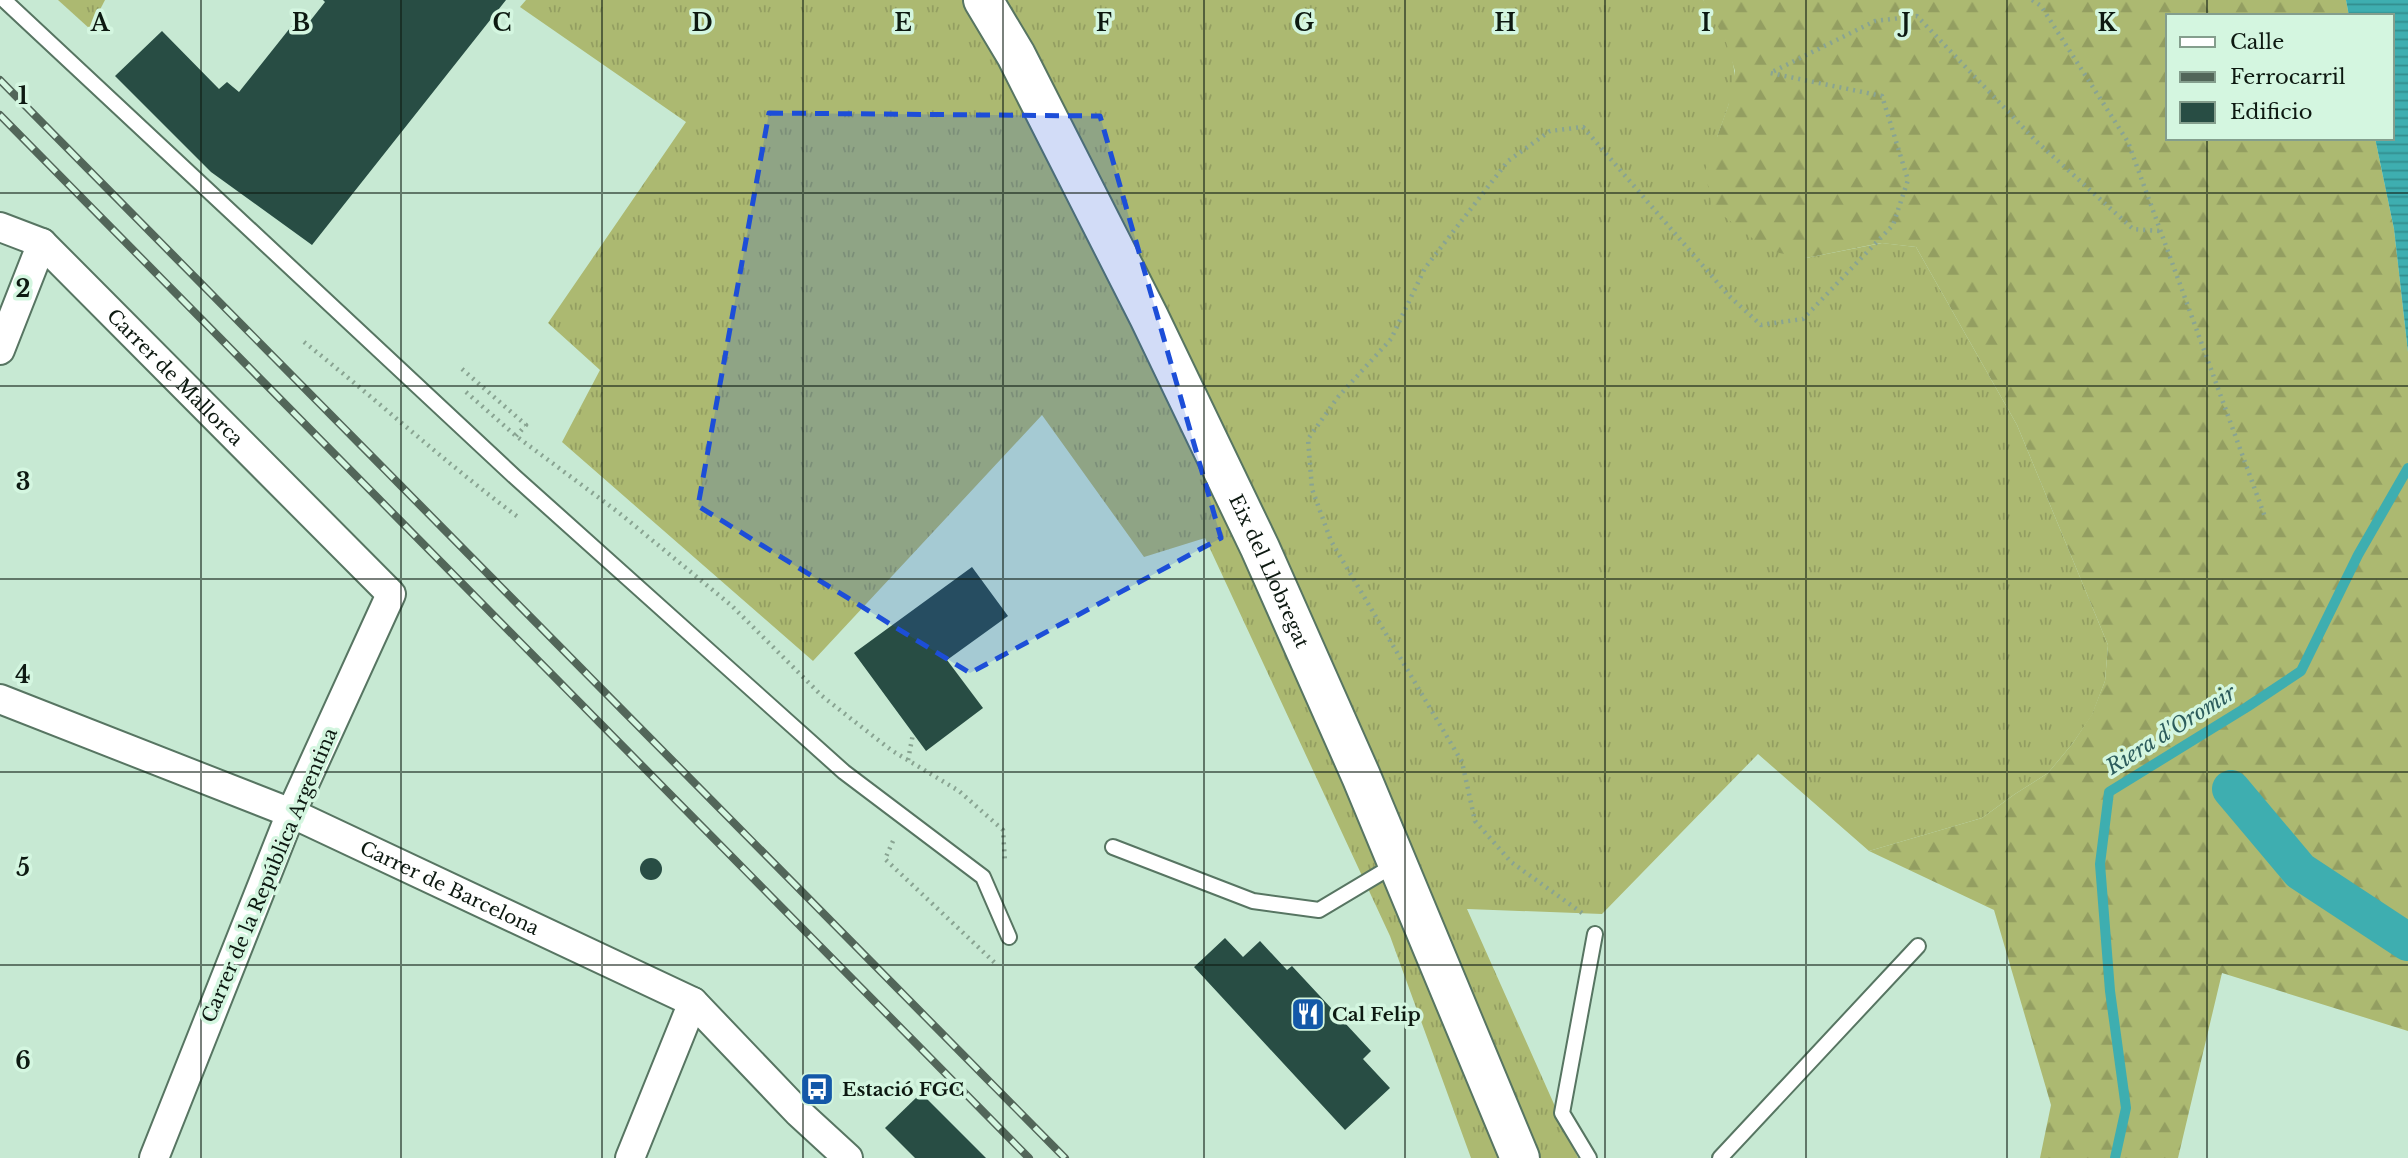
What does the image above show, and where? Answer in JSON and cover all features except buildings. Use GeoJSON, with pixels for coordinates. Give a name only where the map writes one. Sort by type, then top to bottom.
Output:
{"type":"FeatureCollection","features":[{"type":"Feature","properties":{"kind":"highway","name":"Eix del Llobregat"},"geometry":{"type":"LineString","coordinates":[[983,0],[1016,55],[1149,317],[1261,548],[1520,1158]]}},
{"type":"Feature","properties":{"kind":"street"},"geometry":{"type":"LineString","coordinates":[[0,227],[42,243],[0,350]]}},
{"type":"Feature","properties":{"kind":"street","name":"Carrer de Mallorca"},"geometry":{"type":"LineString","coordinates":[[42,243],[391,594]]}},
{"type":"Feature","properties":{"kind":"street","name":"Carrer de la República Argentina"},"geometry":{"type":"LineString","coordinates":[[154,1158],[291,813],[391,594]]}},
{"type":"Feature","properties":{"kind":"street","name":"Carrer de Barcelona"},"geometry":{"type":"LineString","coordinates":[[0,699],[291,813],[693,1002],[799,1113],[848,1158]]}},
{"type":"Feature","properties":{"kind":"street"},"geometry":{"type":"LineString","coordinates":[[630,1158],[693,1002]]}},
{"type":"Feature","properties":{"kind":"lane"},"geometry":{"type":"LineString","coordinates":[[4,0],[515,477],[844,772],[983,877],[1009,937]]}},
{"type":"Feature","properties":{"kind":"lane"},"geometry":{"type":"LineString","coordinates":[[1113,847],[1253,901],[1319,910],[1397,864]]}},
{"type":"Feature","properties":{"kind":"lane"},"geometry":{"type":"LineString","coordinates":[[1589,1158],[1562,1113],[1595,934]]}},
{"type":"Feature","properties":{"kind":"lane"},"geometry":{"type":"LineString","coordinates":[[1720,1158],[1918,946]]}},
{"type":"Feature","properties":{"kind":"path"},"geometry":{"type":"LineString","coordinates":[[2032,0],[2041,6],[2128,142],[2266,517]]}},
{"type":"Feature","properties":{"kind":"path"},"geometry":{"type":"LineString","coordinates":[[1595,934],[1588,918],[1511,862],[1475,821],[1462,762],[1331,541],[1312,489],[1308,439],[1338,397],[1391,339],[1425,268],[1508,161],[1550,131],[1583,127],[1729,296],[1761,325],[1803,319],[1893,225],[1908,180],[1882,96],[1770,73],[1875,21],[1917,16],[2036,141],[2133,229],[2160,231]]}},
{"type":"Feature","properties":{"kind":"path"},"geometry":{"type":"LineString","coordinates":[[462,369],[526,425]]}},
{"type":"Feature","properties":{"kind":"path"},"geometry":{"type":"LineString","coordinates":[[457,384],[516,436],[618,512],[732,606],[822,696],[891,750],[959,792],[1003,831],[1006,867]]}},
{"type":"Feature","properties":{"kind":"path"},"geometry":{"type":"LineString","coordinates":[[908,760],[913,734]]}},
{"type":"Feature","properties":{"kind":"path"},"geometry":{"type":"LineString","coordinates":[[987,954],[1009,937]]}},
{"type":"Feature","properties":{"kind":"highlighted area"},"geometry":{"type":"Polygon","coordinates":[[[769,113],[1100,116],[1221,538],[970,673],[698,506],[769,113]]]}},
{"type":"Feature","properties":{"kind":"green space"},"geometry":{"type":"Polygon","coordinates":[[[58,0],[105,0],[90,29],[58,0]]]}},
{"type":"Feature","properties":{"kind":"green space"},"geometry":{"type":"Polygon","coordinates":[[[526,0],[1703,0],[1723,33],[1734,69],[1732,95],[1717,138],[1806,258],[1882,243],[1916,247],[2017,425],[2108,645],[2105,681],[2092,715],[2048,773],[1982,818],[1869,851],[1758,754],[1602,914],[1467,909],[1578,1158],[1471,1158],[1390,936],[1205,538],[1144,557],[1042,415],[813,661],[562,442],[600,370],[548,323],[686,122],[520,7],[526,0]]]}},
{"type":"Feature","properties":{"kind":"green space"},"geometry":{"type":"Polygon","coordinates":[[[1703,0],[2346,0],[2349,14],[2166,14],[2166,140],[2375,140],[2394,229],[2408,352],[2408,1031],[2222,973],[2178,1158],[2040,1158],[2051,1105],[1994,910],[1869,851],[1982,818],[2048,773],[2073,743],[2092,714],[2105,681],[2108,645],[2017,425],[1916,247],[1881,243],[1806,258],[1769,251],[1712,207],[1705,171],[1728,106],[1735,71],[1725,39],[1703,0]]]}},
{"type":"Feature","properties":{"kind":"water"},"geometry":{"type":"Polygon","coordinates":[[[2346,0],[2408,0],[2408,352],[2394,229],[2375,140],[2394,140],[2394,14],[2349,14],[2346,0]]]}},
{"type":"Feature","properties":{"kind":"waterway","name":"Riera d'Oromir"},"geometry":{"type":"LineString","coordinates":[[2115,1158],[2126,1108],[2110,991],[2100,864],[2109,792],[2301,671],[2358,555],[2408,468]]}},
{"type":"Feature","properties":{"kind":"waterway"},"geometry":{"type":"LineString","coordinates":[[2231,789],[2300,871],[2408,942]]}},
{"type":"Feature","properties":{"kind":"railway"},"geometry":{"type":"LineString","coordinates":[[0,80],[1065,1158]]}},
{"type":"Feature","properties":{"kind":"railway"},"geometry":{"type":"LineString","coordinates":[[0,115],[1029,1158]]}},
{"type":"Feature","properties":{"kind":"place","name":"Cal Felip"},"geometry":{"type":"Point","coordinates":[1308,1014]}},
{"type":"Feature","properties":{"kind":"place","name":"Estació FGC"},"geometry":{"type":"Point","coordinates":[817,1089]}}]}
